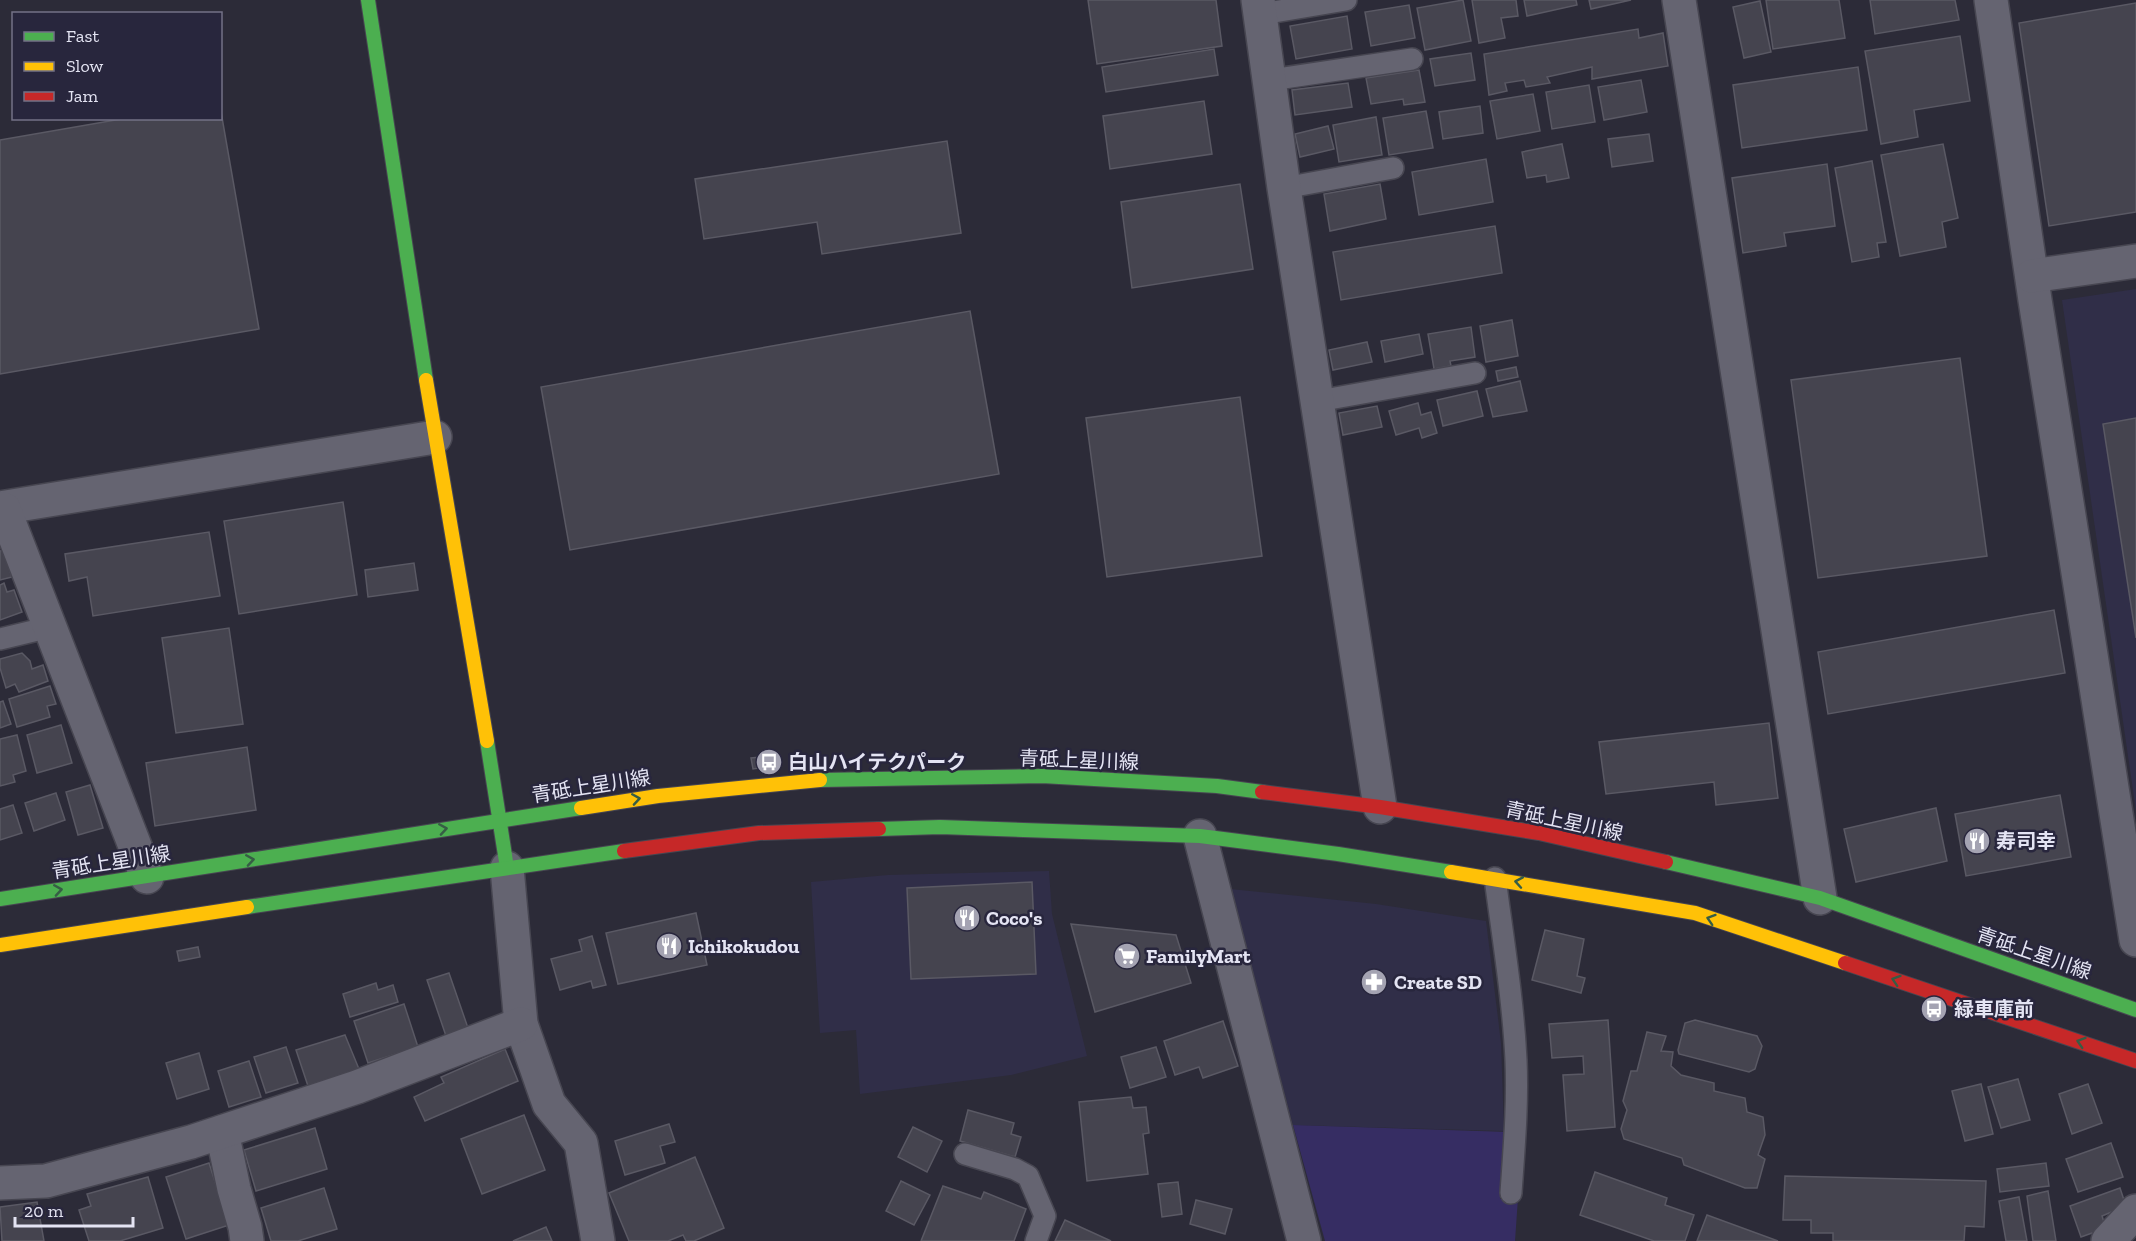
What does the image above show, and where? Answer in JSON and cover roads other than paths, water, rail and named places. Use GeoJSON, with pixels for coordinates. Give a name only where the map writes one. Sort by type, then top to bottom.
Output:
{"type":"FeatureCollection","features":[{"type":"Feature","properties":{"kind":"main road"},"geometry":{"type":"LineString","coordinates":[[368,0],[435,437],[501,820],[507,868]]}},
{"type":"Feature","properties":{"kind":"main road","name":"青砥上星川線"},"geometry":{"type":"LineString","coordinates":[[0,899],[658,795],[832,779],[1042,776],[1216,786],[1380,807],[1539,833],[1820,898],[2136,1010]]}},
{"type":"Feature","properties":{"kind":"main road"},"geometry":{"type":"LineString","coordinates":[[0,945],[507,868],[759,833],[940,827],[1200,836],[1495,878],[1695,914],[2136,1061]]}},
{"type":"Feature","properties":{"kind":"street"},"geometry":{"type":"LineString","coordinates":[[1679,0],[1820,898]]}},
{"type":"Feature","properties":{"kind":"street"},"geometry":{"type":"LineString","coordinates":[[1991,0],[2136,940]]}},
{"type":"Feature","properties":{"kind":"street"},"geometry":{"type":"LineString","coordinates":[[1260,7],[1284,188],[1380,807]]}},
{"type":"Feature","properties":{"kind":"street"},"geometry":{"type":"LineString","coordinates":[[2032,276],[2136,261]]}},
{"type":"Feature","properties":{"kind":"street"},"geometry":{"type":"LineString","coordinates":[[147,877],[2,508],[435,437]]}},
{"type":"Feature","properties":{"kind":"street"},"geometry":{"type":"LineString","coordinates":[[1200,836],[1304,1241]]}},
{"type":"Feature","properties":{"kind":"street"},"geometry":{"type":"LineString","coordinates":[[507,868],[521,1024],[549,1104],[581,1143],[598,1241]]}},
{"type":"Feature","properties":{"kind":"street"},"geometry":{"type":"LineString","coordinates":[[0,1183],[46,1181],[191,1142],[357,1087],[521,1024]]}},
{"type":"Feature","properties":{"kind":"street"},"geometry":{"type":"LineString","coordinates":[[222,1132],[247,1241]]}},
{"type":"Feature","properties":{"kind":"street"},"geometry":{"type":"LineString","coordinates":[[2108,1241],[2136,1211]]}},
{"type":"Feature","properties":{"kind":"lane"},"geometry":{"type":"LineString","coordinates":[[1260,7],[1346,0]]}},
{"type":"Feature","properties":{"kind":"lane"},"geometry":{"type":"LineString","coordinates":[[1270,80],[1412,59]]}},
{"type":"Feature","properties":{"kind":"lane"},"geometry":{"type":"LineString","coordinates":[[1284,188],[1394,168]]}},
{"type":"Feature","properties":{"kind":"lane"},"geometry":{"type":"LineString","coordinates":[[1318,401],[1475,373]]}},
{"type":"Feature","properties":{"kind":"lane"},"geometry":{"type":"LineString","coordinates":[[0,639],[50,627]]}},
{"type":"Feature","properties":{"kind":"lane"},"geometry":{"type":"LineString","coordinates":[[1495,878],[1509,981],[1516,1060],[1516,1131],[1511,1193]]}},
{"type":"Feature","properties":{"kind":"lane"},"geometry":{"type":"LineString","coordinates":[[964,1154],[1015,1169],[1028,1176],[1044,1216],[1036,1241]]}},
{"type":"Feature","properties":{"kind":"place","name":"白山ハイテクパーク"},"geometry":{"type":"Point","coordinates":[769,762]}},
{"type":"Feature","properties":{"kind":"place","name":"寿司幸"},"geometry":{"type":"Point","coordinates":[1977,841]}},
{"type":"Feature","properties":{"kind":"place","name":"Coco's"},"geometry":{"type":"Point","coordinates":[967,918]}},
{"type":"Feature","properties":{"kind":"place","name":"Ichikokudou"},"geometry":{"type":"Point","coordinates":[669,946]}},
{"type":"Feature","properties":{"kind":"place","name":"FamilyMart"},"geometry":{"type":"Point","coordinates":[1127,956]}},
{"type":"Feature","properties":{"kind":"place","name":"Create SD"},"geometry":{"type":"Point","coordinates":[1374,982]}},
{"type":"Feature","properties":{"kind":"place","name":"緑車庫前"},"geometry":{"type":"Point","coordinates":[1934,1009]}}]}
